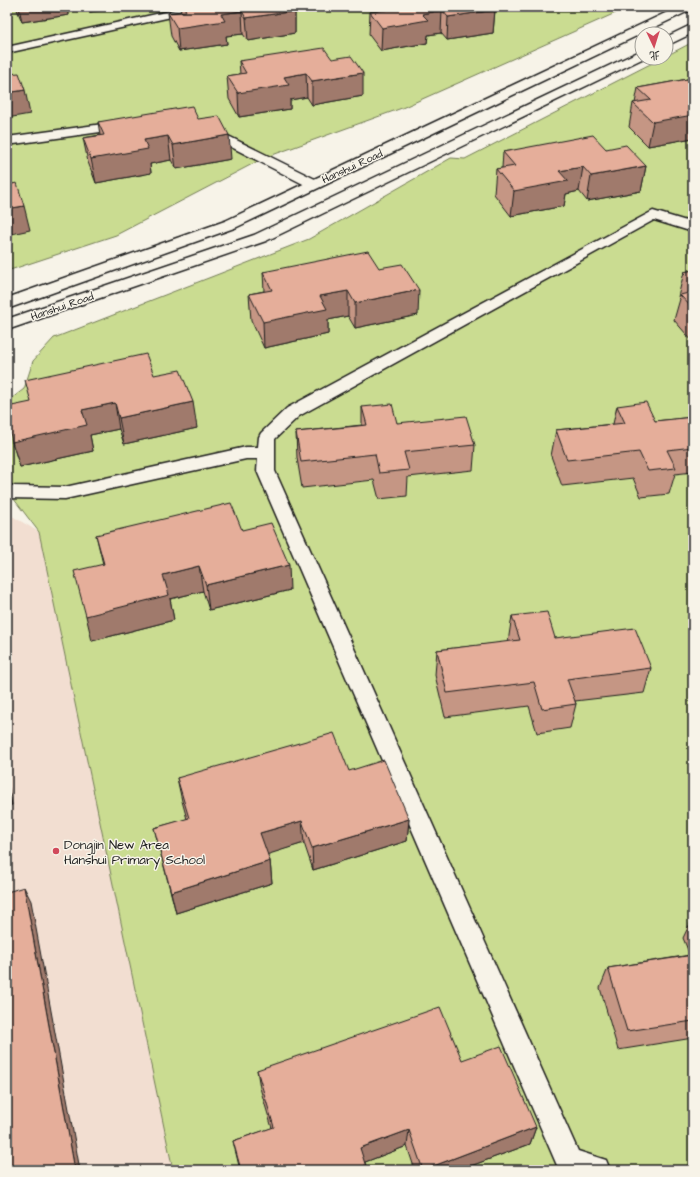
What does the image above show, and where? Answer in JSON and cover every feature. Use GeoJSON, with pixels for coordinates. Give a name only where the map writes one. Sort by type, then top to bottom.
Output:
{"type":"FeatureCollection","features":[{"type":"Feature","properties":{"kind":"main road","name":"Hanshui Road"},"geometry":{"type":"LineString","coordinates":[[7,304],[230,224],[688,7]]}},
{"type":"Feature","properties":{"kind":"main road"},"geometry":{"type":"LineString","coordinates":[[674,38],[693,28]]}},
{"type":"Feature","properties":{"kind":"main road","name":"Hanshui Road"},"geometry":{"type":"LineString","coordinates":[[7,325],[260,238],[634,58]]}},
{"type":"Feature","properties":{"kind":"lane"},"geometry":{"type":"LineString","coordinates":[[7,50],[203,7]]}},
{"type":"Feature","properties":{"kind":"lane"},"geometry":{"type":"LineString","coordinates":[[7,141],[137,123]]}},
{"type":"Feature","properties":{"kind":"lane"},"geometry":{"type":"LineString","coordinates":[[197,124],[314,184]]}},
{"type":"Feature","properties":{"kind":"lane"},"geometry":{"type":"LineString","coordinates":[[596,1170],[569,1162],[266,471],[267,437],[293,412],[653,215],[693,228]]}},
{"type":"Feature","properties":{"kind":"lane"},"geometry":{"type":"LineString","coordinates":[[7,490],[8,492],[65,493],[246,453],[267,454]]}},
{"type":"Feature","properties":{"kind":"shaded area","name":"Dongjin New Area Hanshui Primary School"},"geometry":{"type":"Polygon","coordinates":[[[7,513],[39,532],[173,1170],[7,1170],[7,513]]]}},
{"type":"Feature","properties":{"kind":"green space"},"geometry":{"type":"Polygon","coordinates":[[[7,7],[629,7],[402,108],[264,158],[116,235],[7,271],[7,7]]]}},
{"type":"Feature","properties":{"kind":"green space"},"geometry":{"type":"Polygon","coordinates":[[[693,42],[693,1170],[173,1170],[39,532],[7,490],[7,402],[24,389],[33,361],[54,338],[309,239],[451,158],[465,159],[646,66],[674,66],[674,52],[693,42]]]}},
{"type":"Feature","properties":{"kind":"building"},"geometry":{"type":"Polygon","coordinates":[[[184,7],[292,7],[295,11],[246,18],[242,11],[221,14],[225,21],[177,28],[168,13],[186,11],[184,7]]]}},
{"type":"Feature","properties":{"kind":"building"},"geometry":{"type":"Polygon","coordinates":[[[384,7],[492,7],[495,10],[448,17],[442,10],[422,14],[428,20],[382,28],[370,12],[386,10],[384,7]]]}},
{"type":"Feature","properties":{"kind":"building"},"geometry":{"type":"Polygon","coordinates":[[[324,48],[332,59],[351,56],[363,73],[312,81],[306,73],[284,77],[289,85],[238,93],[227,76],[246,73],[239,61],[324,48]]]}},
{"type":"Feature","properties":{"kind":"building"},"geometry":{"type":"Polygon","coordinates":[[[19,73],[25,90],[7,93],[7,74],[19,73]]]}},
{"type":"Feature","properties":{"kind":"building"},"geometry":{"type":"Polygon","coordinates":[[[693,78],[693,115],[653,122],[633,103],[651,100],[638,88],[693,78]]]}},
{"type":"Feature","properties":{"kind":"building"},"geometry":{"type":"Polygon","coordinates":[[[192,106],[198,119],[219,116],[229,135],[173,145],[168,136],[144,140],[148,149],[91,159],[83,138],[104,135],[98,122],[192,106]]]}},
{"type":"Feature","properties":{"kind":"building"},"geometry":{"type":"Polygon","coordinates":[[[593,135],[606,149],[626,145],[646,166],[591,176],[583,167],[559,171],[568,181],[514,191],[496,169],[515,166],[503,152],[593,135]]]}},
{"type":"Feature","properties":{"kind":"building"},"geometry":{"type":"Polygon","coordinates":[[[17,183],[24,206],[7,209],[7,185],[17,183]]]}},
{"type":"Feature","properties":{"kind":"building"},"geometry":{"type":"Polygon","coordinates":[[[368,251],[379,268],[402,264],[419,290],[355,303],[348,291],[320,296],[327,309],[263,322],[249,294],[272,290],[263,272],[368,251]]]}},
{"type":"Feature","properties":{"kind":"building"},"geometry":{"type":"Polygon","coordinates":[[[693,270],[693,281],[684,272],[693,270]]]}},
{"type":"Feature","properties":{"kind":"building"},"geometry":{"type":"Polygon","coordinates":[[[693,292],[693,309],[680,295],[693,292]]]}},
{"type":"Feature","properties":{"kind":"building"},"geometry":{"type":"Polygon","coordinates":[[[146,354],[154,375],[180,370],[193,402],[119,418],[115,403],[82,410],[87,425],[12,442],[7,418],[7,407],[31,402],[25,380],[146,354]]]}},
{"type":"Feature","properties":{"kind":"building"},"geometry":{"type":"Polygon","coordinates":[[[646,402],[655,421],[693,417],[693,447],[667,450],[676,468],[648,471],[639,452],[567,460],[556,430],[625,423],[617,406],[646,402]]]}},
{"type":"Feature","properties":{"kind":"building"},"geometry":{"type":"Polygon","coordinates":[[[392,404],[397,423],[466,416],[475,445],[404,452],[409,470],[379,473],[375,454],[301,462],[296,432],[367,425],[362,407],[392,404]]]}},
{"type":"Feature","properties":{"kind":"building"},"geometry":{"type":"Polygon","coordinates":[[[231,503],[242,530],[271,523],[289,565],[206,585],[199,566],[163,575],[169,595],[86,616],[74,571],[104,564],[96,535],[231,503]]]}},
{"type":"Feature","properties":{"kind":"building"},"geometry":{"type":"Polygon","coordinates":[[[547,612],[555,638],[635,628],[651,668],[567,679],[576,704],[542,709],[534,682],[447,693],[437,650],[520,640],[512,616],[547,612]]]}},
{"type":"Feature","properties":{"kind":"building"},"geometry":{"type":"Polygon","coordinates":[[[334,733],[349,771],[384,760],[409,819],[312,848],[302,821],[260,833],[270,861],[171,892],[154,828],[189,818],[177,778],[334,733]]]}},
{"type":"Feature","properties":{"kind":"building"},"geometry":{"type":"Polygon","coordinates":[[[24,887],[75,1170],[7,1170],[7,892],[24,887]]]}},
{"type":"Feature","properties":{"kind":"building"},"geometry":{"type":"Polygon","coordinates":[[[693,955],[693,1021],[627,1031],[608,968],[693,955]]]}},
{"type":"Feature","properties":{"kind":"building"},"geometry":{"type":"Polygon","coordinates":[[[440,1007],[462,1060],[501,1046],[536,1127],[423,1170],[409,1130],[360,1148],[367,1170],[241,1170],[233,1141],[274,1127],[257,1070],[440,1007]]]}},
{"type":"Feature","properties":{"kind":"place","name":"Dongjin New Area Hanshui Primary School"},"geometry":{"type":"Point","coordinates":[56,851]}}]}
